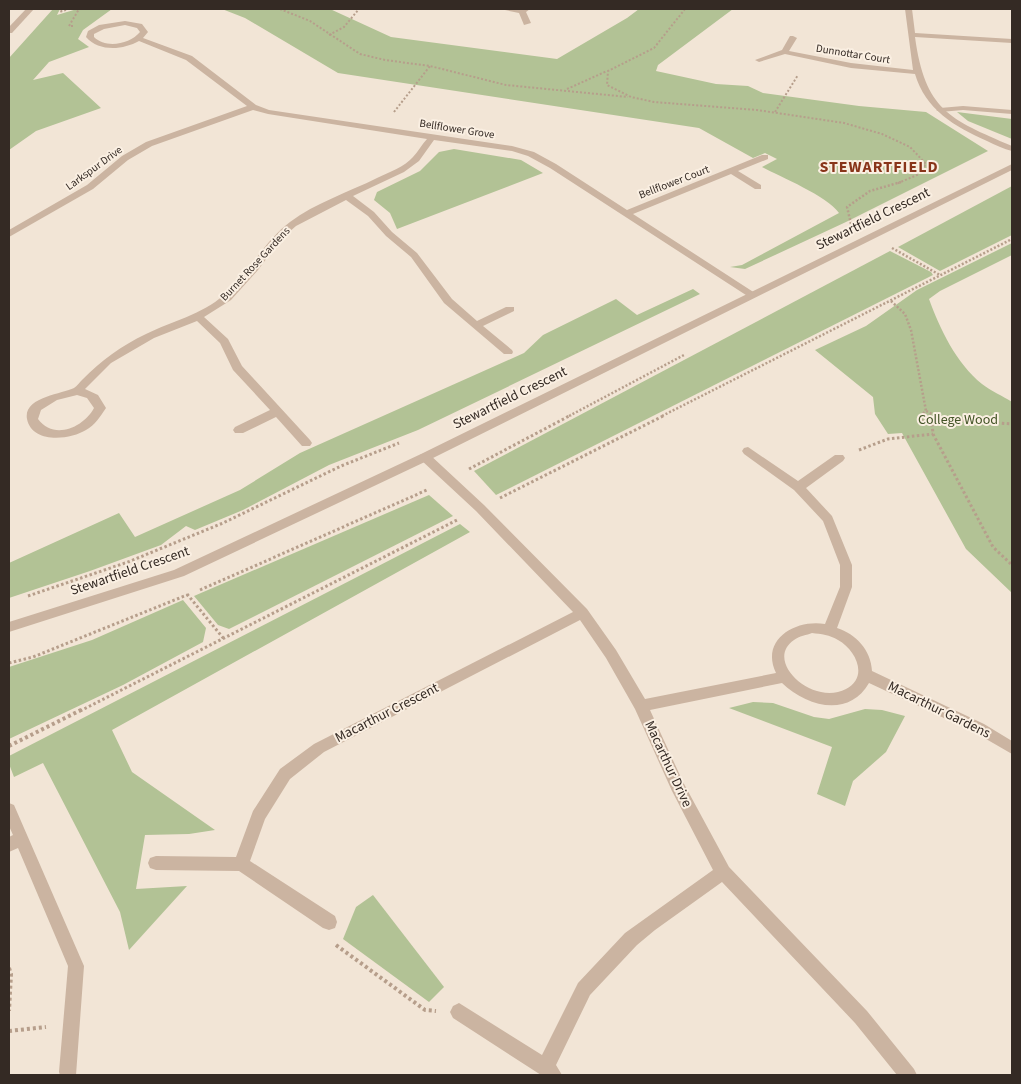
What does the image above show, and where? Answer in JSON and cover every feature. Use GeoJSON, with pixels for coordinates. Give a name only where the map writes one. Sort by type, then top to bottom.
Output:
{"type":"FeatureCollection","features":[{"type":"Feature","properties":{"kind":"street"},"geometry":{"type":"LineString","coordinates":[[9,31],[30,9]]}},
{"type":"Feature","properties":{"kind":"street"},"geometry":{"type":"LineString","coordinates":[[504,9],[524,10],[527,23]]}},
{"type":"Feature","properties":{"kind":"street"},"geometry":{"type":"LineString","coordinates":[[908,9],[918,72],[930,100],[956,123],[1012,149]]}},
{"type":"Feature","properties":{"kind":"street"},"geometry":{"type":"LineString","coordinates":[[126,23],[142,28],[142,35],[138,38],[114,45],[97,44],[90,37],[91,33],[102,27],[126,23]]}},
{"type":"Feature","properties":{"kind":"street"},"geometry":{"type":"LineString","coordinates":[[912,35],[1012,41]]}},
{"type":"Feature","properties":{"kind":"street","name":"Bellflower Grove"},"geometry":{"type":"LineString","coordinates":[[138,38],[189,58],[253,107],[268,112],[381,128],[532,154],[753,295]]}},
{"type":"Feature","properties":{"kind":"street"},"geometry":{"type":"LineString","coordinates":[[759,60],[785,52],[793,38]]}},
{"type":"Feature","properties":{"kind":"street","name":"Dunnottar Court"},"geometry":{"type":"LineString","coordinates":[[785,52],[811,59],[883,70],[918,72]]}},
{"type":"Feature","properties":{"kind":"street","name":"Larkspur Drive"},"geometry":{"type":"LineString","coordinates":[[9,234],[90,187],[125,158],[149,144],[253,107]]}},
{"type":"Feature","properties":{"kind":"street"},"geometry":{"type":"LineString","coordinates":[[940,110],[963,108],[1012,112]]}},
{"type":"Feature","properties":{"kind":"street","name":"Burnet Rose Gardens"},"geometry":{"type":"LineString","coordinates":[[77,391],[107,361],[150,336],[198,317],[227,298],[255,268],[278,237],[293,224],[310,213],[401,170],[416,159],[432,137]]}},
{"type":"Feature","properties":{"kind":"street","name":"Bellflower Court"},"geometry":{"type":"LineString","coordinates":[[626,214],[765,158]]}},
{"type":"Feature","properties":{"kind":"street","name":"Stewartfield Crescent"},"geometry":{"type":"LineString","coordinates":[[9,627],[179,573],[426,457],[1012,167]]}},
{"type":"Feature","properties":{"kind":"street"},"geometry":{"type":"LineString","coordinates":[[732,171],[758,187]]}},
{"type":"Feature","properties":{"kind":"street"},"geometry":{"type":"LineString","coordinates":[[347,196],[371,214],[389,234],[414,255],[448,301],[508,352]]}},
{"type":"Feature","properties":{"kind":"street"},"geometry":{"type":"LineString","coordinates":[[476,325],[510,309]]}},
{"type":"Feature","properties":{"kind":"street"},"geometry":{"type":"LineString","coordinates":[[198,317],[224,342],[237,368],[306,443]]}},
{"type":"Feature","properties":{"kind":"street"},"geometry":{"type":"LineString","coordinates":[[77,391],[94,396],[98,402],[100,408],[91,422],[83,428],[61,434],[50,433],[36,426],[33,420],[34,413],[46,400],[66,392],[77,391]]}},
{"type":"Feature","properties":{"kind":"street"},"geometry":{"type":"LineString","coordinates":[[239,430],[276,412]]}},
{"type":"Feature","properties":{"kind":"street"},"geometry":{"type":"LineString","coordinates":[[748,451],[798,487],[828,519],[846,565],[846,587],[830,630]]}},
{"type":"Feature","properties":{"kind":"street","name":"Macarthur Drive"},"geometry":{"type":"LineString","coordinates":[[426,457],[480,508],[582,613],[611,654],[642,706],[677,786],[723,872],[862,1017],[908,1075]]}},
{"type":"Feature","properties":{"kind":"street"},"geometry":{"type":"LineString","coordinates":[[798,487],[839,458]]}},
{"type":"Feature","properties":{"kind":"street","name":"Macarthur Crescent"},"geometry":{"type":"LineString","coordinates":[[241,864],[258,816],[285,774],[319,748],[582,613]]}},
{"type":"Feature","properties":{"kind":"street"},"geometry":{"type":"LineString","coordinates":[[812,628],[830,630],[845,637],[857,648],[864,661],[866,675],[860,688],[848,696],[831,700],[813,697],[796,689],[784,677],[777,663],[778,650],[784,638],[797,630],[812,628]]}},
{"type":"Feature","properties":{"kind":"street","name":"Macarthur Gardens"},"geometry":{"type":"LineString","coordinates":[[866,675],[979,728],[1012,748]]}},
{"type":"Feature","properties":{"kind":"street"},"geometry":{"type":"LineString","coordinates":[[642,706],[784,677]]}},
{"type":"Feature","properties":{"kind":"street"},"geometry":{"type":"LineString","coordinates":[[9,810],[15,842],[76,966],[68,1072]]}},
{"type":"Feature","properties":{"kind":"street"},"geometry":{"type":"LineString","coordinates":[[156,863],[241,864],[329,922]]}},
{"type":"Feature","properties":{"kind":"street"},"geometry":{"type":"LineString","coordinates":[[459,1012],[549,1071],[584,989],[631,939],[649,924],[723,872]]}},
{"type":"Feature","properties":{"kind":"path"},"geometry":{"type":"LineString","coordinates":[[62,9],[60,12],[68,9]]}},
{"type":"Feature","properties":{"kind":"path"},"geometry":{"type":"LineString","coordinates":[[280,9],[310,21],[360,54],[385,60],[430,66],[506,85],[631,97],[654,102],[805,116],[880,134],[897,140],[919,152],[926,164],[924,171],[917,176],[869,192],[847,207],[851,224],[852,227],[940,275]]}},
{"type":"Feature","properties":{"kind":"path"},"geometry":{"type":"LineString","coordinates":[[329,35],[344,27],[359,9]]}},
{"type":"Feature","properties":{"kind":"path"},"geometry":{"type":"LineString","coordinates":[[567,90],[654,48],[685,9]]}},
{"type":"Feature","properties":{"kind":"path"},"geometry":{"type":"LineString","coordinates":[[775,112],[790,85],[811,59]]}},
{"type":"Feature","properties":{"kind":"path"},"geometry":{"type":"LineString","coordinates":[[381,128],[430,66]]}},
{"type":"Feature","properties":{"kind":"path"},"geometry":{"type":"LineString","coordinates":[[608,71],[607,85],[631,97]]}},
{"type":"Feature","properties":{"kind":"path"},"geometry":{"type":"LineString","coordinates":[[843,228],[851,224]]}},
{"type":"Feature","properties":{"kind":"path"},"geometry":{"type":"LineString","coordinates":[[9,746],[224,639],[1012,238]]}},
{"type":"Feature","properties":{"kind":"path"},"geometry":{"type":"LineString","coordinates":[[890,301],[905,314],[911,330],[926,411]]}},
{"type":"Feature","properties":{"kind":"path"},"geometry":{"type":"LineString","coordinates":[[926,411],[935,414],[937,418],[1012,424]]}},
{"type":"Feature","properties":{"kind":"path"},"geometry":{"type":"LineString","coordinates":[[926,411],[920,415],[922,421],[932,424]]}},
{"type":"Feature","properties":{"kind":"path"},"geometry":{"type":"LineString","coordinates":[[932,424],[938,420],[937,418]]}},
{"type":"Feature","properties":{"kind":"path"},"geometry":{"type":"LineString","coordinates":[[932,424],[933,434],[993,547],[1012,565]]}},
{"type":"Feature","properties":{"kind":"path"},"geometry":{"type":"LineString","coordinates":[[839,458],[888,439],[933,434]]}},
{"type":"Feature","properties":{"kind":"path"},"geometry":{"type":"LineString","coordinates":[[27,596],[128,562],[197,534],[341,466],[406,440]]}},
{"type":"Feature","properties":{"kind":"path"},"geometry":{"type":"LineString","coordinates":[[9,663],[32,657],[187,595],[224,639]]}},
{"type":"Feature","properties":{"kind":"path"},"geometry":{"type":"LineString","coordinates":[[329,922],[336,945],[425,1010],[459,1012]]}},
{"type":"Feature","properties":{"kind":"path"},"geometry":{"type":"LineString","coordinates":[[9,968],[11,974],[9,1012]]}},
{"type":"Feature","properties":{"kind":"path"},"geometry":{"type":"LineString","coordinates":[[9,1031],[72,1025]]}},
{"type":"Feature","properties":{"kind":"green space"},"geometry":{"type":"Polygon","coordinates":[[[53,9],[60,9],[57,15],[77,9],[112,9],[83,30],[78,39],[89,47],[49,62],[33,80],[63,73],[101,108],[36,131],[9,150],[9,58],[53,9]]]}},
{"type":"Feature","properties":{"kind":"green space"},"geometry":{"type":"Polygon","coordinates":[[[222,9],[330,9],[391,37],[557,59],[639,9],[733,9],[658,65],[656,71],[716,84],[748,86],[763,93],[859,106],[926,112],[988,151],[846,222],[745,269],[730,267],[742,265],[839,213],[825,200],[792,181],[762,167],[777,159],[765,153],[753,158],[699,128],[338,73],[245,18],[222,9]]]}},
{"type":"Feature","properties":{"kind":"green space"},"geometry":{"type":"Polygon","coordinates":[[[957,112],[1012,119],[1012,139],[968,121],[957,112]]]}},
{"type":"Feature","properties":{"kind":"green space"},"geometry":{"type":"Polygon","coordinates":[[[454,149],[521,160],[543,173],[397,229],[390,213],[374,200],[377,192],[420,171],[439,152],[454,149]]]}},
{"type":"Feature","properties":{"kind":"green space"},"geometry":{"type":"Polygon","coordinates":[[[1012,186],[1012,235],[940,271],[898,247],[1012,186]]]}},
{"type":"Feature","properties":{"kind":"green space","name":"College Wood"},"geometry":{"type":"Polygon","coordinates":[[[1012,243],[1012,255],[940,291],[929,299],[944,334],[964,366],[982,384],[1012,402],[1012,593],[966,549],[902,433],[888,434],[875,414],[873,397],[815,350],[866,326],[917,290],[1012,243]]]}},
{"type":"Feature","properties":{"kind":"green space"},"geometry":{"type":"Polygon","coordinates":[[[890,251],[931,272],[933,275],[496,495],[474,471],[890,251]]]}},
{"type":"Feature","properties":{"kind":"green space"},"geometry":{"type":"Polygon","coordinates":[[[693,289],[700,294],[418,430],[329,465],[243,510],[195,530],[186,526],[161,545],[9,598],[9,563],[119,513],[135,537],[240,490],[300,453],[524,353],[543,335],[616,299],[637,315],[693,289]]]}},
{"type":"Feature","properties":{"kind":"green space"},"geometry":{"type":"Polygon","coordinates":[[[429,495],[453,516],[229,629],[218,625],[194,596],[429,495]]]}},
{"type":"Feature","properties":{"kind":"green space"},"geometry":{"type":"Polygon","coordinates":[[[460,524],[470,532],[112,730],[132,772],[215,830],[189,834],[145,835],[136,889],[187,886],[129,950],[120,912],[43,763],[14,777],[9,764],[9,756],[460,524]]]}},
{"type":"Feature","properties":{"kind":"green space"},"geometry":{"type":"Polygon","coordinates":[[[183,600],[206,628],[203,642],[123,685],[9,739],[9,667],[92,640],[183,600]]]}},
{"type":"Feature","properties":{"kind":"green space"},"geometry":{"type":"Polygon","coordinates":[[[753,702],[773,703],[814,717],[829,719],[865,709],[882,710],[905,716],[886,752],[853,781],[845,806],[817,794],[832,747],[729,708],[753,702]]]}},
{"type":"Feature","properties":{"kind":"green space"},"geometry":{"type":"Polygon","coordinates":[[[373,895],[444,987],[429,1002],[343,939],[356,907],[373,895]]]}},
{"type":"Feature","properties":{"kind":"district","name":"STEWARTFIELD"},"geometry":{"type":"Point","coordinates":[879,167]}}]}
